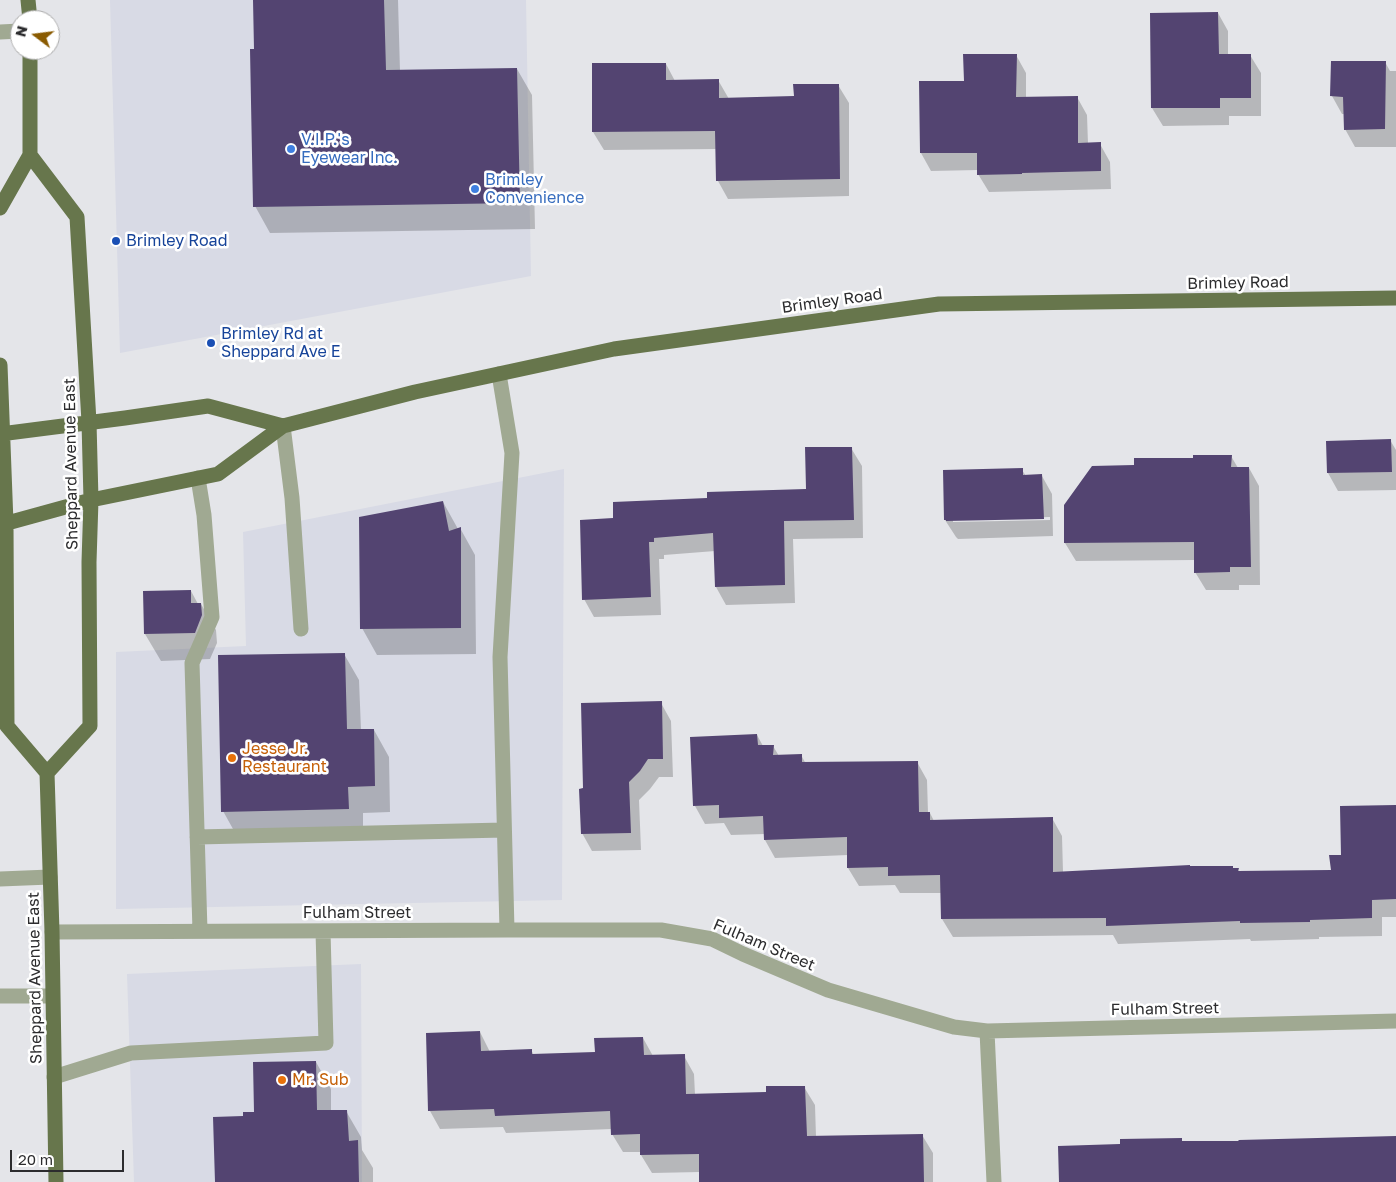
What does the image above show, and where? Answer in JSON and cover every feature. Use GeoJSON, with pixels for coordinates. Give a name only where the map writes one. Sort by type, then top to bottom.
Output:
{"type":"FeatureCollection","features":[{"type":"Feature","properties":{"kind":"main road"},"geometry":{"type":"LineString","coordinates":[[0,208],[30,155],[30,60]]}},
{"type":"Feature","properties":{"kind":"main road","name":"Sheppard Avenue East"},"geometry":{"type":"LineString","coordinates":[[30,155],[77,217],[89,422],[91,500],[89,562],[90,726],[47,773],[52,932],[56,1182]]}},
{"type":"Feature","properties":{"kind":"main road","name":"Brimley Road"},"geometry":{"type":"LineString","coordinates":[[3,524],[91,500],[218,474],[283,426],[415,392],[614,349],[939,304],[1396,298]]}},
{"type":"Feature","properties":{"kind":"main road"},"geometry":{"type":"LineString","coordinates":[[0,365],[7,726],[47,773]]}},
{"type":"Feature","properties":{"kind":"main road","name":"Brimley Road"},"geometry":{"type":"LineString","coordinates":[[2,433],[208,406],[283,426]]}},
{"type":"Feature","properties":{"kind":"street"},"geometry":{"type":"LineString","coordinates":[[499,374],[512,452],[500,657],[506,930]]}},
{"type":"Feature","properties":{"kind":"street"},"geometry":{"type":"LineString","coordinates":[[283,426],[292,498],[300,629]]}},
{"type":"Feature","properties":{"kind":"street"},"geometry":{"type":"LineString","coordinates":[[198,478],[204,515],[212,617],[192,663],[200,931]]}},
{"type":"Feature","properties":{"kind":"street"},"geometry":{"type":"LineString","coordinates":[[197,837],[504,830]]}},
{"type":"Feature","properties":{"kind":"street"},"geometry":{"type":"LineString","coordinates":[[0,879],[50,877]]}},
{"type":"Feature","properties":{"kind":"street","name":"Fulham Street"},"geometry":{"type":"LineString","coordinates":[[52,932],[661,930],[712,939],[828,990],[954,1027],[987,1031],[1396,1021]]}},
{"type":"Feature","properties":{"kind":"street"},"geometry":{"type":"LineString","coordinates":[[54,1077],[131,1053],[326,1043],[323,931]]}},
{"type":"Feature","properties":{"kind":"street"},"geometry":{"type":"LineString","coordinates":[[0,996],[52,996]]}},
{"type":"Feature","properties":{"kind":"street"},"geometry":{"type":"LineString","coordinates":[[987,1031],[994,1182]]}},
{"type":"Feature","properties":{"kind":"shaded area"},"geometry":{"type":"Polygon","coordinates":[[[110,0],[526,0],[531,276],[120,353],[110,0]]]}},
{"type":"Feature","properties":{"kind":"shaded area"},"geometry":{"type":"Polygon","coordinates":[[[564,469],[562,900],[116,909],[116,652],[246,646],[243,532],[564,469]]]}},
{"type":"Feature","properties":{"kind":"shaded area"},"geometry":{"type":"Polygon","coordinates":[[[361,964],[362,1182],[134,1182],[127,974],[361,964]]]}},
{"type":"Feature","properties":{"kind":"building"},"geometry":{"type":"Polygon","coordinates":[[[253,0],[384,0],[386,70],[517,68],[520,203],[253,207],[250,49],[254,49],[253,0]]]}},
{"type":"Feature","properties":{"kind":"building"},"geometry":{"type":"Polygon","coordinates":[[[1218,12],[1219,54],[1251,54],[1251,98],[1220,98],[1220,108],[1151,108],[1150,13],[1218,12]]]}},
{"type":"Feature","properties":{"kind":"building"},"geometry":{"type":"Polygon","coordinates":[[[963,54],[1017,54],[1016,97],[1078,96],[1078,143],[1101,142],[1101,171],[977,175],[977,153],[920,153],[919,81],[964,81],[963,54]]]}},
{"type":"Feature","properties":{"kind":"building"},"geometry":{"type":"Polygon","coordinates":[[[1331,61],[1386,61],[1385,129],[1344,130],[1343,97],[1330,96],[1331,61]]]}},
{"type":"Feature","properties":{"kind":"building"},"geometry":{"type":"Polygon","coordinates":[[[592,63],[666,63],[666,80],[719,79],[719,98],[794,96],[793,84],[839,84],[840,179],[716,181],[715,131],[592,132],[592,63]]]}},
{"type":"Feature","properties":{"kind":"building"},"geometry":{"type":"Polygon","coordinates":[[[1391,439],[1392,472],[1327,473],[1326,441],[1391,439]]]}},
{"type":"Feature","properties":{"kind":"building"},"geometry":{"type":"Polygon","coordinates":[[[805,447],[852,447],[854,520],[784,521],[785,585],[715,587],[713,533],[654,538],[654,542],[649,542],[651,597],[582,600],[580,520],[613,518],[613,502],[707,498],[707,492],[806,489],[805,447]]]}},
{"type":"Feature","properties":{"kind":"building"},"geometry":{"type":"Polygon","coordinates":[[[1193,455],[1232,455],[1231,467],[1249,467],[1251,567],[1230,567],[1230,572],[1194,573],[1194,542],[1064,543],[1064,505],[1092,466],[1134,465],[1134,458],[1193,458],[1193,455]]]}},
{"type":"Feature","properties":{"kind":"building"},"geometry":{"type":"Polygon","coordinates":[[[1023,468],[1023,475],[1042,474],[1044,519],[944,520],[943,470],[1023,468]]]}},
{"type":"Feature","properties":{"kind":"building"},"geometry":{"type":"Polygon","coordinates":[[[443,501],[449,531],[461,527],[461,628],[360,629],[359,517],[443,501]]]}},
{"type":"Feature","properties":{"kind":"building"},"geometry":{"type":"Polygon","coordinates":[[[191,590],[191,603],[201,603],[202,615],[195,633],[144,634],[143,591],[191,590]]]}},
{"type":"Feature","properties":{"kind":"building"},"geometry":{"type":"Polygon","coordinates":[[[345,653],[347,729],[374,729],[375,786],[348,787],[349,809],[221,812],[218,655],[345,653]]]}},
{"type":"Feature","properties":{"kind":"building"},"geometry":{"type":"Polygon","coordinates":[[[662,701],[663,759],[648,759],[629,782],[631,833],[581,834],[579,789],[583,788],[581,703],[662,701]]]}},
{"type":"Feature","properties":{"kind":"building"},"geometry":{"type":"Polygon","coordinates":[[[757,734],[758,745],[774,745],[773,755],[802,754],[802,762],[918,761],[919,812],[930,812],[930,820],[1053,817],[1053,872],[1190,865],[1233,866],[1233,868],[1239,868],[1238,871],[1331,870],[1329,855],[1341,855],[1340,806],[1396,805],[1396,899],[1372,900],[1372,918],[1310,920],[1310,922],[1240,923],[1240,921],[1106,926],[1106,918],[941,919],[940,875],[888,876],[888,867],[847,868],[847,837],[764,840],[763,816],[719,818],[719,805],[693,806],[690,737],[757,734]]]}},
{"type":"Feature","properties":{"kind":"building"},"geometry":{"type":"Polygon","coordinates":[[[480,1031],[481,1051],[532,1049],[532,1054],[595,1052],[594,1038],[643,1037],[644,1055],[685,1054],[686,1094],[766,1092],[766,1086],[805,1086],[807,1136],[923,1134],[924,1182],[699,1182],[699,1154],[640,1155],[640,1134],[611,1135],[610,1111],[495,1116],[494,1109],[428,1111],[426,1033],[480,1031]]]}},
{"type":"Feature","properties":{"kind":"building"},"geometry":{"type":"Polygon","coordinates":[[[316,1061],[317,1110],[347,1110],[349,1141],[358,1140],[359,1182],[215,1182],[213,1117],[243,1116],[243,1112],[254,1112],[253,1062],[316,1061]]]}},
{"type":"Feature","properties":{"kind":"building"},"geometry":{"type":"Polygon","coordinates":[[[1396,1136],[1396,1182],[1059,1182],[1058,1146],[1120,1144],[1120,1139],[1182,1138],[1182,1141],[1238,1141],[1396,1136]]]}},
{"type":"Feature","properties":{"kind":"place","name":"V.I.P.'s Eyewear Inc."},"geometry":{"type":"Point","coordinates":[291,149]}},
{"type":"Feature","properties":{"kind":"place","name":"Brimley Convenience"},"geometry":{"type":"Point","coordinates":[475,189]}},
{"type":"Feature","properties":{"kind":"place","name":"Brimley Road"},"geometry":{"type":"Point","coordinates":[116,241]}},
{"type":"Feature","properties":{"kind":"place","name":"Brimley Rd at Sheppard Ave E"},"geometry":{"type":"Point","coordinates":[211,343]}},
{"type":"Feature","properties":{"kind":"place","name":"Jesse Jr. Restaurant"},"geometry":{"type":"Point","coordinates":[232,758]}},
{"type":"Feature","properties":{"kind":"place","name":"Mr. Sub"},"geometry":{"type":"Point","coordinates":[282,1080]}}]}
